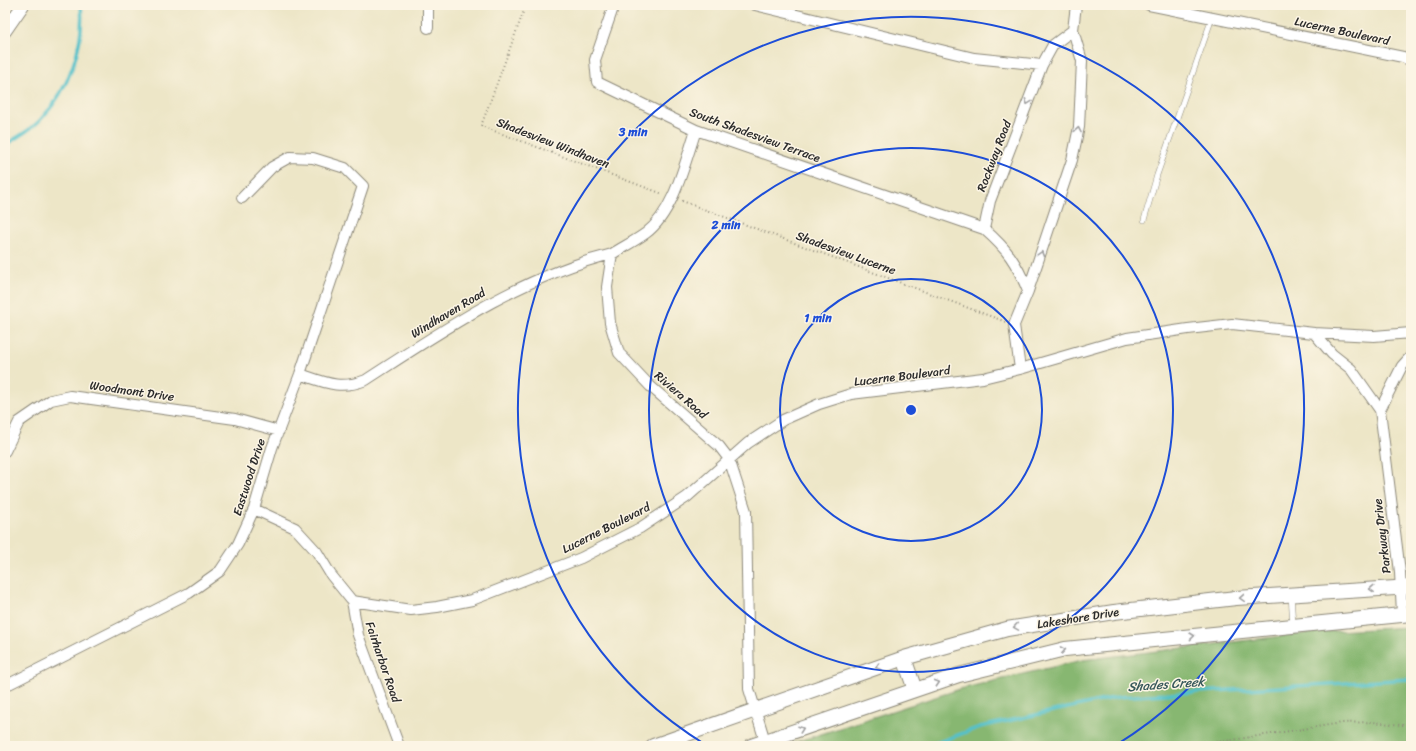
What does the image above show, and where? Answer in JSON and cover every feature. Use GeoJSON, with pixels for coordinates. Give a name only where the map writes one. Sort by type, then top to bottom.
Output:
{"type":"FeatureCollection","features":[{"type":"Feature","properties":{"kind":"main road","name":"Lakeshore Drive"},"geometry":{"type":"LineString","coordinates":[[653,746],[756,708],[904,658],[1007,629],[1114,612],[1236,598],[1406,587]]}},
{"type":"Feature","properties":{"kind":"main road"},"geometry":{"type":"LineString","coordinates":[[751,746],[960,675],[1065,649],[1406,614]]}},
{"type":"Feature","properties":{"kind":"main road"},"geometry":{"type":"LineString","coordinates":[[904,658],[915,690]]}},
{"type":"Feature","properties":{"kind":"street"},"geometry":{"type":"LineString","coordinates":[[5,30],[23,5]]}},
{"type":"Feature","properties":{"kind":"street"},"geometry":{"type":"LineString","coordinates":[[428,5],[428,28]]}},
{"type":"Feature","properties":{"kind":"street","name":"South Shadesview Terrace"},"geometry":{"type":"LineString","coordinates":[[614,5],[595,60],[597,82],[696,130],[984,229]]}},
{"type":"Feature","properties":{"kind":"street"},"geometry":{"type":"LineString","coordinates":[[755,5],[974,58],[1042,65]]}},
{"type":"Feature","properties":{"kind":"street"},"geometry":{"type":"LineString","coordinates":[[1020,370],[1014,325],[1028,291],[1072,160],[1079,127],[1082,61],[1073,30],[1076,5]]}},
{"type":"Feature","properties":{"kind":"street","name":"Lucerne Boulevard"},"geometry":{"type":"LineString","coordinates":[[1149,5],[1403,57],[1411,61]]}},
{"type":"Feature","properties":{"kind":"street","name":"Rockway Road"},"geometry":{"type":"LineString","coordinates":[[984,229],[990,201],[1042,65],[1053,45],[1073,30]]}},
{"type":"Feature","properties":{"kind":"street"},"geometry":{"type":"LineString","coordinates":[[612,254],[647,232],[661,216],[672,198],[696,130]]}},
{"type":"Feature","properties":{"kind":"street","name":"Eastwood Drive"},"geometry":{"type":"LineString","coordinates":[[5,686],[189,593],[220,571],[238,544],[254,509],[279,430],[300,374],[363,186],[345,168],[313,158],[290,156],[272,168],[242,198]]}},
{"type":"Feature","properties":{"kind":"street"},"geometry":{"type":"LineString","coordinates":[[984,229],[1003,245],[1014,261],[1028,291]]}},
{"type":"Feature","properties":{"kind":"street","name":"Windhaven Road"},"geometry":{"type":"LineString","coordinates":[[300,374],[329,384],[351,386],[366,380],[457,321],[510,293],[583,261],[612,254]]}},
{"type":"Feature","properties":{"kind":"street","name":"Riviera Road"},"geometry":{"type":"LineString","coordinates":[[612,254],[607,287],[610,323],[619,353],[650,386],[719,446],[729,459],[746,510],[749,690],[756,708]]}},
{"type":"Feature","properties":{"kind":"street","name":"Lucerne Boulevard"},"geometry":{"type":"LineString","coordinates":[[352,601],[410,610],[437,607],[472,600],[581,558],[640,528],[687,497],[748,443],[783,420],[819,404],[851,394],[958,382],[1020,370],[1127,338],[1232,324],[1314,333],[1374,336],[1411,333]]}},
{"type":"Feature","properties":{"kind":"street"},"geometry":{"type":"LineString","coordinates":[[1314,333],[1332,354],[1350,369],[1380,410],[1402,366],[1411,356]]}},
{"type":"Feature","properties":{"kind":"street","name":"Woodmont Drive"},"geometry":{"type":"LineString","coordinates":[[5,451],[19,422],[51,400],[70,396],[235,419],[279,430]]}},
{"type":"Feature","properties":{"kind":"street","name":"Parkway Drive"},"geometry":{"type":"LineString","coordinates":[[1380,410],[1406,587],[1406,614]]}},
{"type":"Feature","properties":{"kind":"street","name":"Fairharbor Road"},"geometry":{"type":"LineString","coordinates":[[254,509],[295,528],[317,552],[331,575],[352,601],[358,634],[399,746]]}},
{"type":"Feature","properties":{"kind":"street"},"geometry":{"type":"LineString","coordinates":[[756,708],[765,741]]}},
{"type":"Feature","properties":{"kind":"lane"},"geometry":{"type":"LineString","coordinates":[[1144,220],[1157,175],[1212,18]]}},
{"type":"Feature","properties":{"kind":"lane"},"geometry":{"type":"LineString","coordinates":[[1291,594],[1293,626]]}},
{"type":"Feature","properties":{"kind":"path","name":"Shadesview Windhaven"},"geometry":{"type":"LineString","coordinates":[[526,5],[481,126],[672,198]]}},
{"type":"Feature","properties":{"kind":"path","name":"Shadesview Lucerne"},"geometry":{"type":"LineString","coordinates":[[672,198],[1014,325]]}},
{"type":"Feature","properties":{"kind":"path"},"geometry":{"type":"LineString","coordinates":[[1176,746],[1232,740],[1342,723],[1373,722],[1411,726]]}},
{"type":"Feature","properties":{"kind":"green space"},"geometry":{"type":"Polygon","coordinates":[[[1411,627],[1411,746],[784,746],[960,689],[1082,660],[1317,632],[1411,627]]]}},
{"type":"Feature","properties":{"kind":"waterway"},"geometry":{"type":"LineString","coordinates":[[5,145],[38,122],[52,107],[60,94],[78,50],[82,20],[81,5]]}},
{"type":"Feature","properties":{"kind":"waterway","name":"Shades Creek"},"geometry":{"type":"LineString","coordinates":[[928,746],[980,727],[1118,697],[1411,679]]}}]}
